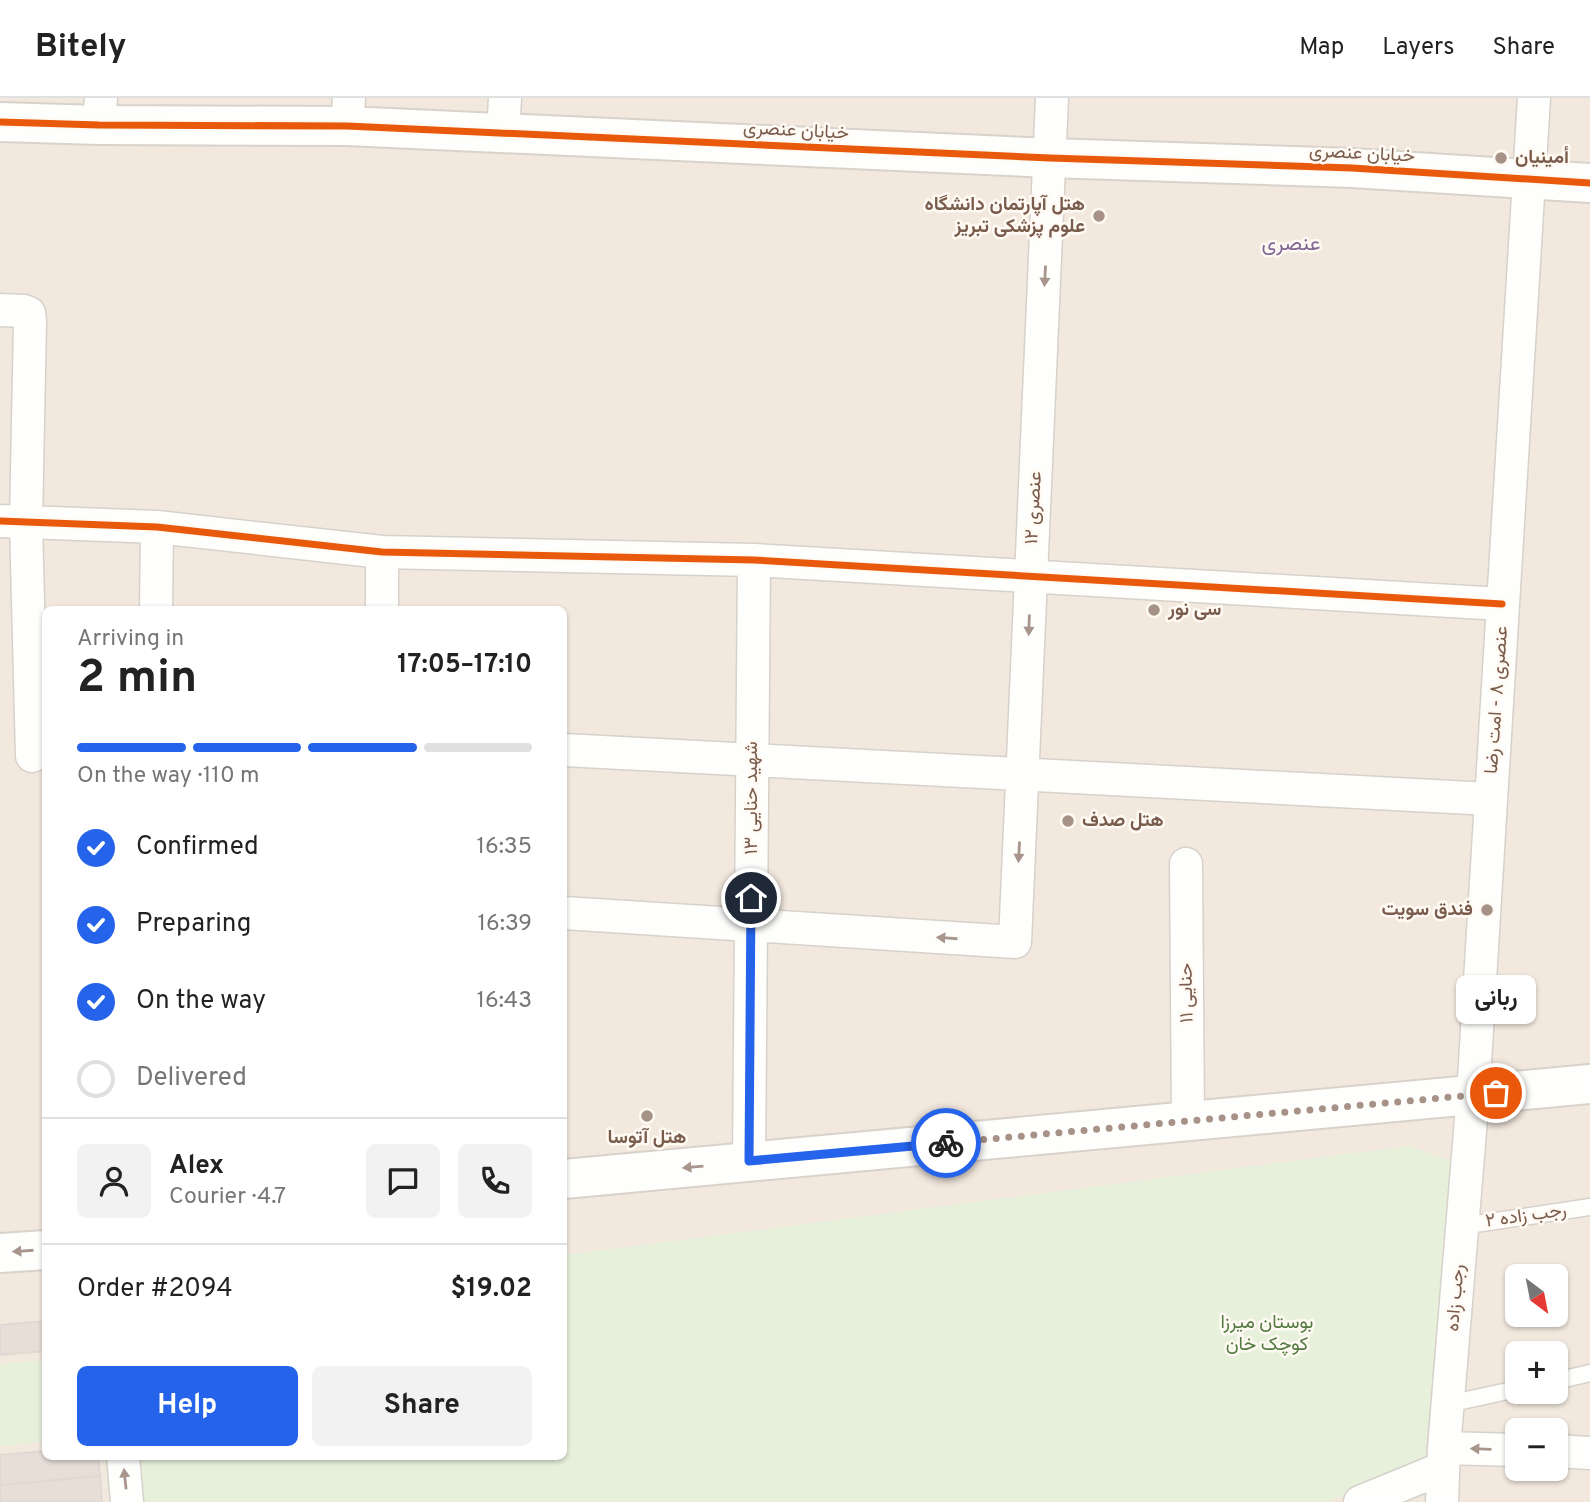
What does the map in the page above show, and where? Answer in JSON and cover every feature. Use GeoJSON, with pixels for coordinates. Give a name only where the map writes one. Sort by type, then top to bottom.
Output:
{"type":"FeatureCollection","features":[{"type":"Feature","properties":{"kind":"street","name":"عنصری ۱۲"},"geometry":{"type":"LineString","coordinates":[[751,925],[1015,943],[1052,98]]}},
{"type":"Feature","properties":{"kind":"street","name":"عنصری ۸ - امت رضا"},"geometry":{"type":"LineString","coordinates":[[1473,1095],[1534,98]]}},
{"type":"Feature","properties":{"kind":"street","name":"خیابان عنصری"},"geometry":{"type":"LineString","coordinates":[[10,114],[100,111],[348,112],[504,116],[1050,158],[1352,168],[1590,183]]}},
{"type":"Feature","properties":{"kind":"street"},"geometry":{"type":"LineString","coordinates":[[0,310],[29,313],[13,522],[32,756]]}},
{"type":"Feature","properties":{"kind":"street"},"geometry":{"type":"LineString","coordinates":[[13,522],[157,527],[382,552],[754,560],[1503,604]]}},
{"type":"Feature","properties":{"kind":"street"},"geometry":{"type":"LineString","coordinates":[[156,606],[157,527]]}},
{"type":"Feature","properties":{"kind":"street"},"geometry":{"type":"LineString","coordinates":[[382,552],[382,606]]}},
{"type":"Feature","properties":{"kind":"street","name":"شهید حنایی ۱۳"},"geometry":{"type":"LineString","coordinates":[[749,1161],[754,560]]}},
{"type":"Feature","properties":{"kind":"street"},"geometry":{"type":"LineString","coordinates":[[567,750],[1490,799]]}},
{"type":"Feature","properties":{"kind":"street","name":"حنایی ۱۱"},"geometry":{"type":"LineString","coordinates":[[1186,864],[1188,1121]]}},
{"type":"Feature","properties":{"kind":"street"},"geometry":{"type":"LineString","coordinates":[[567,913],[751,925]]}},
{"type":"Feature","properties":{"kind":"street"},"geometry":{"type":"LineString","coordinates":[[567,1179],[1590,1084]]}},
{"type":"Feature","properties":{"kind":"street","name":"رجب زاده"},"geometry":{"type":"LineString","coordinates":[[1442,1502],[1473,1095]]}},
{"type":"Feature","properties":{"kind":"street"},"geometry":{"type":"LineString","coordinates":[[0,1253],[42,1250]]}},
{"type":"Feature","properties":{"kind":"street"},"geometry":{"type":"LineString","coordinates":[[1360,1502],[1444,1458],[1505,1451]]}},
{"type":"Feature","properties":{"kind":"street"},"geometry":{"type":"LineString","coordinates":[[1568,1451],[1590,1452]]}},
{"type":"Feature","properties":{"kind":"street"},"geometry":{"type":"LineString","coordinates":[[123,1460],[128,1502]]}},
{"type":"Feature","properties":{"kind":"lane","name":"رجب زاده ۲"},"geometry":{"type":"LineString","coordinates":[[1462,1226],[1590,1207]]}},
{"type":"Feature","properties":{"kind":"lane"},"geometry":{"type":"LineString","coordinates":[[1568,1378],[1590,1373]]}},
{"type":"Feature","properties":{"kind":"lane"},"geometry":{"type":"LineString","coordinates":[[1448,1404],[1505,1392]]}},
{"type":"Feature","properties":{"kind":"shaded area"},"geometry":{"type":"Polygon","coordinates":[[[0,98],[1590,98],[1590,1502],[0,1502],[0,98]]]}},
{"type":"Feature","properties":{"kind":"green space","name":"بوستان میرزا کوچک خان"},"geometry":{"type":"Polygon","coordinates":[[[1408,1146],[1452,1161],[1425,1460],[1327,1502],[109,1502],[104,1460],[567,1460],[567,1255],[1408,1146]]]}},
{"type":"Feature","properties":{"kind":"green space"},"geometry":{"type":"Polygon","coordinates":[[[42,1360],[42,1442],[0,1446],[0,1364],[42,1360]]]}},
{"type":"Feature","properties":{"kind":"building"},"geometry":{"type":"Polygon","coordinates":[[[42,1321],[42,1351],[0,1355],[0,1325],[42,1321]]]}},
{"type":"Feature","properties":{"kind":"building"},"geometry":{"type":"Polygon","coordinates":[[[42,1451],[42,1460],[98,1460],[100,1476],[0,1485],[0,1455],[42,1451]]]}},
{"type":"Feature","properties":{"kind":"building"},"geometry":{"type":"Polygon","coordinates":[[[100,1476],[102,1502],[0,1502],[0,1485],[100,1476]]]}},
{"type":"Feature","properties":{"kind":"cycle path"},"geometry":{"type":"LineString","coordinates":[[0,122],[347,126],[1050,158],[1352,168],[1590,183]]}},
{"type":"Feature","properties":{"kind":"cycle path"},"geometry":{"type":"LineString","coordinates":[[0,521],[157,527],[382,552],[754,560],[1502,604]]}},
{"type":"Feature","properties":{"kind":"way so far"},"geometry":{"type":"LineString","coordinates":[[946,1143],[1496,1093]]}},
{"type":"Feature","properties":{"kind":"place","name":"أمينيان"},"geometry":{"type":"Point","coordinates":[1501,158]}},
{"type":"Feature","properties":{"kind":"place","name":"هتل آپارتمان دانشگاه علوم پزشکی تبریز"},"geometry":{"type":"Point","coordinates":[1099,216]}},
{"type":"Feature","properties":{"kind":"place","name":"سی نور"},"geometry":{"type":"Point","coordinates":[1154,610]}},
{"type":"Feature","properties":{"kind":"place","name":"هتل صدف"},"geometry":{"type":"Point","coordinates":[1068,821]}},
{"type":"Feature","properties":{"kind":"place","name":"فندق سويت"},"geometry":{"type":"Point","coordinates":[1487,910]}},
{"type":"Feature","properties":{"kind":"place","name":"ربانی"},"geometry":{"type":"Point","coordinates":[1496,1093]}},
{"type":"Feature","properties":{"kind":"place","name":"هتل آتوسا"},"geometry":{"type":"Point","coordinates":[647,1116]}},
{"type":"Feature","properties":{"kind":"district","name":"عنصری"},"geometry":{"type":"Point","coordinates":[1291,244]}},
{"type":"Feature","properties":{"kind":"route"},"geometry":{"type":"LineString","coordinates":[[751,898],[749,1161],[946,1143]]}}]}
